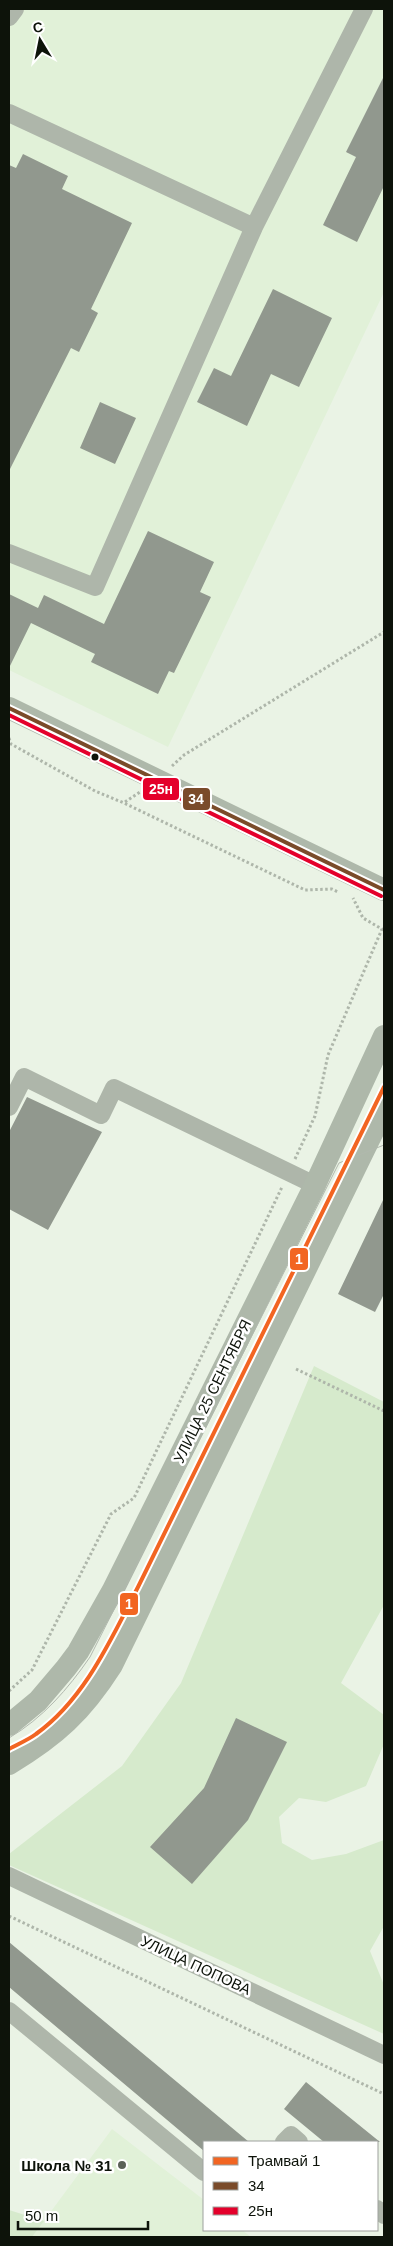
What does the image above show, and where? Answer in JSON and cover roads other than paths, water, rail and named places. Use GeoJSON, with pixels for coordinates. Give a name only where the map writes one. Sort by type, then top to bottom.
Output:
{"type":"FeatureCollection","features":[{"type":"Feature","properties":{"kind":"main road"},"geometry":{"type":"LineString","coordinates":[[9,708],[384,890]]}},
{"type":"Feature","properties":{"kind":"main road","name":"УЛИЦА 25 СЕНТЯБРЯ"},"geometry":{"type":"LineString","coordinates":[[9,1725],[38,1701],[78,1652],[118,1581],[315,1185],[384,1036]]}},
{"type":"Feature","properties":{"kind":"main road"},"geometry":{"type":"LineString","coordinates":[[9,1764],[40,1746],[72,1719],[95,1691],[112,1665],[384,1109]]}},
{"type":"Feature","properties":{"kind":"street"},"geometry":{"type":"LineString","coordinates":[[9,17],[16,9]]}},
{"type":"Feature","properties":{"kind":"street"},"geometry":{"type":"LineString","coordinates":[[9,553],[95,587],[254,227],[364,9]]}},
{"type":"Feature","properties":{"kind":"street"},"geometry":{"type":"LineString","coordinates":[[9,113],[254,227]]}},
{"type":"Feature","properties":{"kind":"street"},"geometry":{"type":"LineString","coordinates":[[9,1107],[24,1077],[101,1115],[114,1088],[315,1185]]}},
{"type":"Feature","properties":{"kind":"street","name":"УЛИЦА ПОПОВА"},"geometry":{"type":"LineString","coordinates":[[11,1881],[384,2054]]}},
{"type":"Feature","properties":{"kind":"street"},"geometry":{"type":"LineString","coordinates":[[9,2011],[203,2171]]}},
{"type":"Feature","properties":{"kind":"street"},"geometry":{"type":"LineString","coordinates":[[285,2141],[291,2135],[298,2141]]}},
{"type":"Feature","properties":{"kind":"tram line","name":"1"},"geometry":{"type":"LineString","coordinates":[[9,1749],[33,1736],[69,1704],[83,1686],[107,1647],[384,1087]]}},
{"type":"Feature","properties":{"kind":"tram line"},"geometry":{"type":"LineString","coordinates":[[9,1738],[44,1712],[73,1680],[90,1657],[339,1163],[384,1145]]}},
{"type":"Feature","properties":{"kind":"place","name":"Школа № 31"},"geometry":{"type":"Point","coordinates":[122,2165]}}]}
